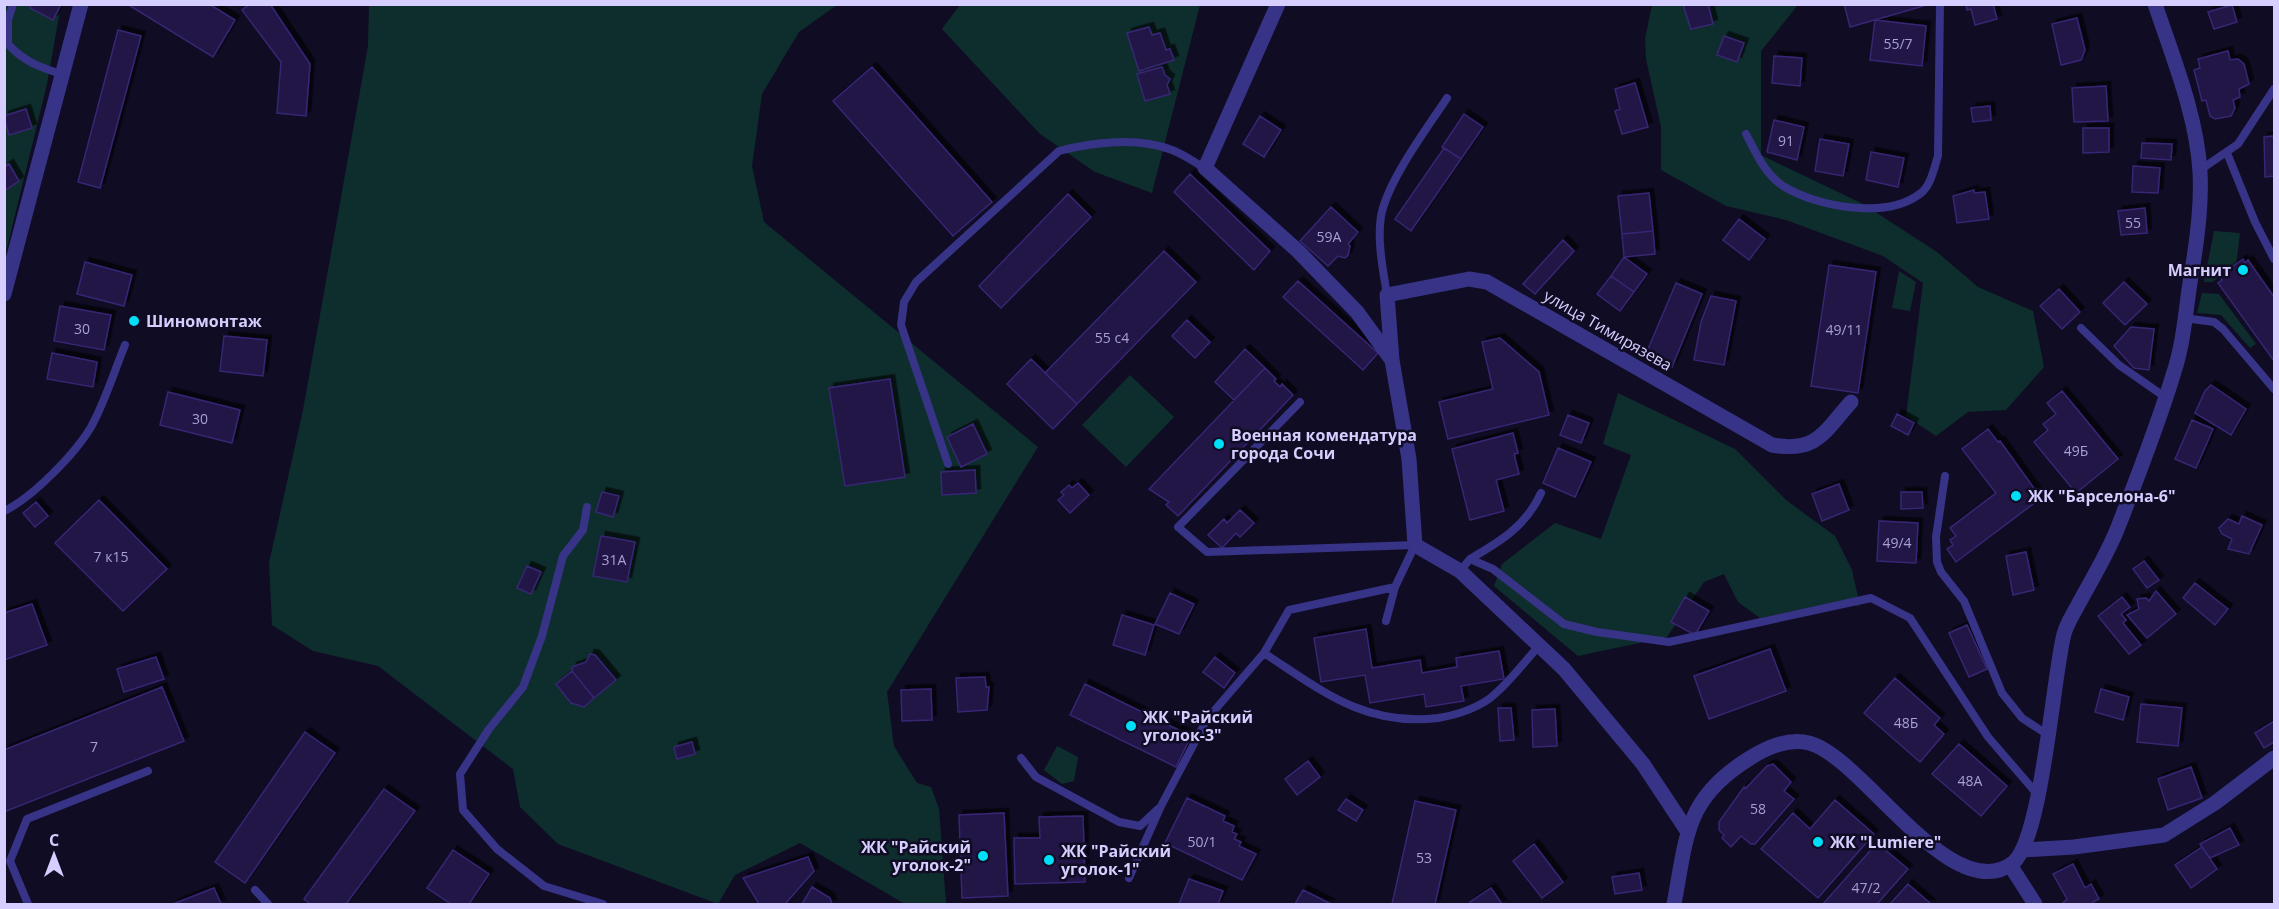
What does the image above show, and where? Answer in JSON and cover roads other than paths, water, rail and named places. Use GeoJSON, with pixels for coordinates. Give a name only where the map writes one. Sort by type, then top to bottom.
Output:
{"type":"FeatureCollection","features":[{"type":"Feature","properties":{"kind":"street"},"geometry":{"type":"LineString","coordinates":[[4,294],[81,4]]}},
{"type":"Feature","properties":{"kind":"street"},"geometry":{"type":"LineString","coordinates":[[1278,4],[1205,168],[1298,251],[1356,312],[1392,360]]}},
{"type":"Feature","properties":{"kind":"street"},"geometry":{"type":"LineString","coordinates":[[1674,904],[1688,832],[1703,796],[1723,774],[1765,749],[1785,742],[1810,743],[1839,760],[1942,856],[1966,868],[1983,871],[2010,865],[2023,850],[2038,795],[2065,631],[2119,527],[2176,369],[2199,228],[2200,170],[2189,110],[2155,4]]}},
{"type":"Feature","properties":{"kind":"street","name":"улица Тимирязева"},"geometry":{"type":"LineString","coordinates":[[1387,295],[1469,279],[1487,282],[1772,444],[1801,447],[1816,441],[1851,402]]}},
{"type":"Feature","properties":{"kind":"street"},"geometry":{"type":"LineString","coordinates":[[1387,295],[1392,360],[1409,459],[1416,545],[1465,565],[1539,646],[1564,669],[1643,764],[1688,832]]}},
{"type":"Feature","properties":{"kind":"street"},"geometry":{"type":"LineString","coordinates":[[2023,850],[2074,847],[2164,835],[2215,803],[2274,758]]}},
{"type":"Feature","properties":{"kind":"street"},"geometry":{"type":"LineString","coordinates":[[2010,865],[2035,904]]}},
{"type":"Feature","properties":{"kind":"lane"},"geometry":{"type":"LineString","coordinates":[[13,4],[9,20],[8,44],[19,57],[36,66],[61,74]]}},
{"type":"Feature","properties":{"kind":"lane"},"geometry":{"type":"LineString","coordinates":[[1746,134],[1763,168],[1784,186],[1817,200],[1848,207],[1876,209],[1912,199],[1923,192],[1938,156],[1940,4]]}},
{"type":"Feature","properties":{"kind":"lane"},"geometry":{"type":"LineString","coordinates":[[2200,170],[2227,153],[2246,135],[2274,89]]}},
{"type":"Feature","properties":{"kind":"lane"},"geometry":{"type":"LineString","coordinates":[[1387,295],[1380,237],[1386,195],[1447,98]]}},
{"type":"Feature","properties":{"kind":"lane"},"geometry":{"type":"LineString","coordinates":[[948,464],[901,325],[904,303],[916,282],[1059,151],[1089,143],[1125,142],[1170,149],[1205,168]]}},
{"type":"Feature","properties":{"kind":"lane"},"geometry":{"type":"LineString","coordinates":[[2227,153],[2255,222],[2274,259]]}},
{"type":"Feature","properties":{"kind":"lane"},"geometry":{"type":"LineString","coordinates":[[2184,318],[2214,322],[2223,329],[2274,389]]}},
{"type":"Feature","properties":{"kind":"lane"},"geometry":{"type":"LineString","coordinates":[[2081,328],[2119,365],[2165,398]]}},
{"type":"Feature","properties":{"kind":"lane"},"geometry":{"type":"LineString","coordinates":[[4,511],[20,504],[55,471],[90,428],[125,345]]}},
{"type":"Feature","properties":{"kind":"lane"},"geometry":{"type":"LineString","coordinates":[[1300,402],[1178,527],[1208,552],[1416,545],[1395,587],[1386,621]]}},
{"type":"Feature","properties":{"kind":"lane"},"geometry":{"type":"LineString","coordinates":[[1945,476],[1936,537],[1937,562],[1941,572],[1964,602],[2002,693],[2022,718],[2048,735]]}},
{"type":"Feature","properties":{"kind":"lane"},"geometry":{"type":"LineString","coordinates":[[1465,565],[1509,537],[1533,512],[1542,493]]}},
{"type":"Feature","properties":{"kind":"lane"},"geometry":{"type":"LineString","coordinates":[[587,507],[583,530],[563,556],[542,636],[523,687],[489,729],[460,774],[463,810],[497,849],[544,886],[603,904]]}},
{"type":"Feature","properties":{"kind":"lane"},"geometry":{"type":"LineString","coordinates":[[1465,565],[1493,568],[1564,624],[1597,632],[1669,642],[1871,598],[1910,618],[1988,737],[2038,795]]}},
{"type":"Feature","properties":{"kind":"lane"},"geometry":{"type":"LineString","coordinates":[[1129,878],[1161,806],[1207,719],[1264,653],[1290,610],[1395,587]]}},
{"type":"Feature","properties":{"kind":"lane"},"geometry":{"type":"LineString","coordinates":[[1264,653],[1325,693],[1370,714],[1411,721],[1456,715],[1495,695],[1539,646]]}},
{"type":"Feature","properties":{"kind":"lane"},"geometry":{"type":"LineString","coordinates":[[1021,758],[1036,777],[1119,822],[1140,826],[1161,806]]}},
{"type":"Feature","properties":{"kind":"lane"},"geometry":{"type":"LineString","coordinates":[[28,904],[10,861],[27,819],[148,771]]}},
{"type":"Feature","properties":{"kind":"lane"},"geometry":{"type":"LineString","coordinates":[[255,890],[268,904]]}},
{"type":"Feature","properties":{"kind":"place","name":"Магнит"},"geometry":{"type":"Point","coordinates":[2243,270]}},
{"type":"Feature","properties":{"kind":"place","name":"Шиномонтаж"},"geometry":{"type":"Point","coordinates":[134,321]}},
{"type":"Feature","properties":{"kind":"place","name":"Военная комендатура города Сочи"},"geometry":{"type":"Point","coordinates":[1219,444]}},
{"type":"Feature","properties":{"kind":"place","name":"ЖК \"Барселона-6\""},"geometry":{"type":"Point","coordinates":[2016,496]}},
{"type":"Feature","properties":{"kind":"place","name":"ЖК \"Райский уголок-3\""},"geometry":{"type":"Point","coordinates":[1131,726]}},
{"type":"Feature","properties":{"kind":"place","name":"ЖК \"Lumiere\""},"geometry":{"type":"Point","coordinates":[1818,842]}},
{"type":"Feature","properties":{"kind":"place","name":"ЖК \"Райский уголок-2\""},"geometry":{"type":"Point","coordinates":[983,856]}},
{"type":"Feature","properties":{"kind":"place","name":"ЖК \"Райский уголок-1\""},"geometry":{"type":"Point","coordinates":[1049,860]}}]}
